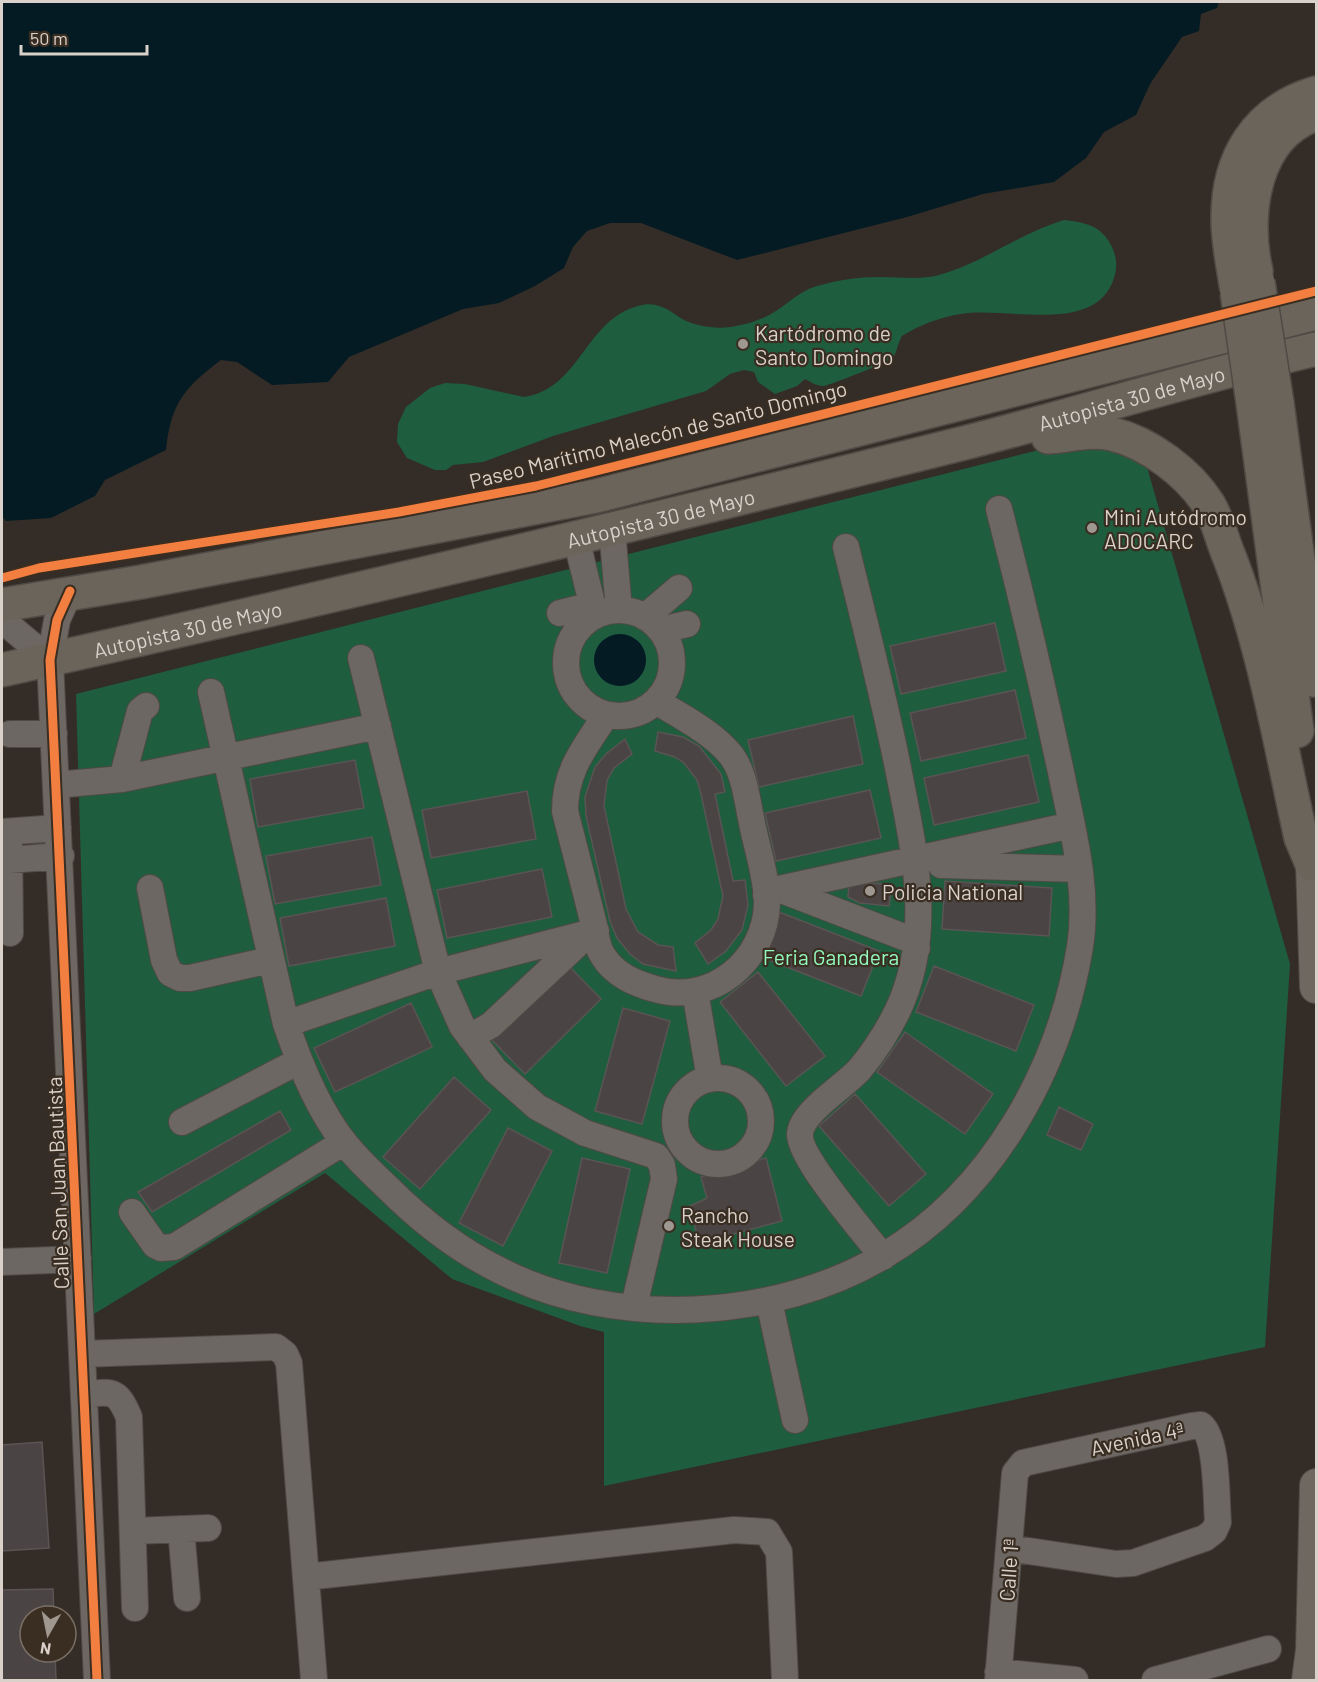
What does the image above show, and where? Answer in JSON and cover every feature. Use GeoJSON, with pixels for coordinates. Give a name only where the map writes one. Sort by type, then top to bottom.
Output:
{"type":"FeatureCollection","features":[{"type":"Feature","properties":{"kind":"highway"},"geometry":{"type":"LineString","coordinates":[[1317,93],[1278,109],[1260,125],[1234,171],[1228,195],[1228,224],[1247,283],[1265,403],[1317,703]]}},
{"type":"Feature","properties":{"kind":"highway"},"geometry":{"type":"LineString","coordinates":[[1247,283],[1253,258],[1251,209],[1255,184],[1265,160],[1288,129],[1317,114]]}},
{"type":"Feature","properties":{"kind":"highway","name":"Autopista 30 de Mayo"},"geometry":{"type":"LineString","coordinates":[[2,605],[70,591],[141,582],[596,496],[1317,313]]}},
{"type":"Feature","properties":{"kind":"highway","name":"Autopista 30 de Mayo"},"geometry":{"type":"LineString","coordinates":[[2,670],[51,672],[327,598],[972,441],[1317,349]]}},
{"type":"Feature","properties":{"kind":"highway"},"geometry":{"type":"LineString","coordinates":[[1265,403],[1312,864]]}},
{"type":"Feature","properties":{"kind":"highway"},"geometry":{"type":"LineString","coordinates":[[972,441],[1096,432],[1113,434],[1166,460],[1191,482],[1210,506],[1250,609],[1301,838],[1312,864]]}},
{"type":"Feature","properties":{"kind":"main road"},"geometry":{"type":"LineString","coordinates":[[1312,864],[1317,987]]}},
{"type":"Feature","properties":{"kind":"main road"},"geometry":{"type":"LineString","coordinates":[[1308,1680],[1312,1650],[1317,1476]]}},
{"type":"Feature","properties":{"kind":"street"},"geometry":{"type":"LineString","coordinates":[[211,692],[286,1024],[299,1062],[318,1100],[356,1159],[409,1208],[472,1256],[535,1286],[571,1296],[634,1306],[690,1310],[769,1301],[857,1271],[883,1257],[926,1226],[962,1194],[992,1159],[1029,1098],[1063,1019],[1081,942],[1083,904],[1079,869],[1040,669],[999,509]]}},
{"type":"Feature","properties":{"kind":"street"},"geometry":{"type":"LineString","coordinates":[[612,530],[602,610],[578,629],[572,638],[566,660],[566,671],[575,693],[592,709],[603,714],[632,715],[656,701],[668,686],[672,666],[670,647],[653,623]]}},
{"type":"Feature","properties":{"kind":"street"},"geometry":{"type":"LineString","coordinates":[[576,538],[602,610]]}},
{"type":"Feature","properties":{"kind":"street"},"geometry":{"type":"LineString","coordinates":[[846,547],[880,680],[916,863],[920,904],[917,948],[909,981],[897,1011],[880,1040],[859,1070],[803,1121],[800,1134],[806,1157],[883,1257]]}},
{"type":"Feature","properties":{"kind":"street"},"geometry":{"type":"LineString","coordinates":[[653,623],[679,588]]}},
{"type":"Feature","properties":{"kind":"street","name":"Calle San Juan Bautista"},"geometry":{"type":"LineString","coordinates":[[70,591],[57,620],[51,672],[97,1680]]}},
{"type":"Feature","properties":{"kind":"street"},"geometry":{"type":"LineString","coordinates":[[560,613],[602,610],[653,623],[687,624]]}},
{"type":"Feature","properties":{"kind":"street"},"geometry":{"type":"LineString","coordinates":[[2,620],[51,672]]}},
{"type":"Feature","properties":{"kind":"street"},"geometry":{"type":"LineString","coordinates":[[361,658],[438,972],[458,1018],[495,1070],[537,1107],[585,1133],[645,1150],[656,1156],[663,1166],[664,1179],[634,1306]]}},
{"type":"Feature","properties":{"kind":"street"},"geometry":{"type":"LineString","coordinates":[[603,714],[602,721],[574,763],[565,800],[565,811],[598,948],[603,957],[627,979],[660,991],[679,993],[712,987],[727,979],[748,960],[762,934],[772,892],[737,766],[722,746],[656,701]]}},
{"type":"Feature","properties":{"kind":"street"},"geometry":{"type":"LineString","coordinates":[[122,779],[140,711],[146,706]]}},
{"type":"Feature","properties":{"kind":"street"},"geometry":{"type":"LineString","coordinates":[[56,785],[122,779],[378,726]]}},
{"type":"Feature","properties":{"kind":"street"},"geometry":{"type":"LineString","coordinates":[[10,734],[54,734]]}},
{"type":"Feature","properties":{"kind":"street"},"geometry":{"type":"LineString","coordinates":[[772,892],[916,863],[1072,825]]}},
{"type":"Feature","properties":{"kind":"street"},"geometry":{"type":"LineString","coordinates":[[10,933],[9,860],[5,832],[58,828]]}},
{"type":"Feature","properties":{"kind":"street"},"geometry":{"type":"LineString","coordinates":[[9,860],[60,856]]}},
{"type":"Feature","properties":{"kind":"street"},"geometry":{"type":"LineString","coordinates":[[916,863],[1079,869]]}},
{"type":"Feature","properties":{"kind":"street"},"geometry":{"type":"LineString","coordinates":[[150,888],[164,960],[170,973],[180,978],[190,978],[270,960]]}},
{"type":"Feature","properties":{"kind":"street"},"geometry":{"type":"LineString","coordinates":[[772,892],[909,939],[917,948]]}},
{"type":"Feature","properties":{"kind":"street"},"geometry":{"type":"LineString","coordinates":[[286,1024],[438,972],[594,931]]}},
{"type":"Feature","properties":{"kind":"street"},"geometry":{"type":"LineString","coordinates":[[470,1037],[491,1025],[594,931]]}},
{"type":"Feature","properties":{"kind":"street"},"geometry":{"type":"LineString","coordinates":[[695,991],[710,1079]]}},
{"type":"Feature","properties":{"kind":"street"},"geometry":{"type":"LineString","coordinates":[[182,1122],[299,1062]]}},
{"type":"Feature","properties":{"kind":"street"},"geometry":{"type":"LineString","coordinates":[[132,1212],[155,1245],[161,1248],[174,1247],[344,1142]]}},
{"type":"Feature","properties":{"kind":"street"},"geometry":{"type":"LineString","coordinates":[[2,1262],[78,1259]]}},
{"type":"Feature","properties":{"kind":"street"},"geometry":{"type":"LineString","coordinates":[[769,1301],[795,1420]]}},
{"type":"Feature","properties":{"kind":"street"},"geometry":{"type":"LineString","coordinates":[[82,1353],[276,1347],[285,1354],[290,1363],[314,1680]]}},
{"type":"Feature","properties":{"kind":"street"},"geometry":{"type":"LineString","coordinates":[[84,1394],[112,1392],[119,1396],[129,1417],[135,1608]]}},
{"type":"Feature","properties":{"kind":"street","name":"Avenida 4ª"},"geometry":{"type":"LineString","coordinates":[[1009,1548],[1116,1564],[1146,1560],[1205,1538],[1214,1531],[1218,1522],[1211,1442],[1207,1429],[1202,1425],[1023,1463]]}},
{"type":"Feature","properties":{"kind":"street","name":"Calle 1ª"},"geometry":{"type":"LineString","coordinates":[[998,1676],[1015,1473],[1023,1463]]}},
{"type":"Feature","properties":{"kind":"street"},"geometry":{"type":"LineString","coordinates":[[133,1531],[208,1528]]}},
{"type":"Feature","properties":{"kind":"street"},"geometry":{"type":"LineString","coordinates":[[182,1529],[187,1598]]}},
{"type":"Feature","properties":{"kind":"street"},"geometry":{"type":"LineString","coordinates":[[306,1577],[734,1530],[766,1532],[779,1552],[785,1680]]}},
{"type":"Feature","properties":{"kind":"street"},"geometry":{"type":"LineString","coordinates":[[1155,1680],[1268,1648]]}},
{"type":"Feature","properties":{"kind":"street"},"geometry":{"type":"LineString","coordinates":[[998,1676],[1075,1680]]}},
{"type":"Feature","properties":{"kind":"green space","name":"Kartódromo de Santo Domingo"},"geometry":{"type":"Polygon","coordinates":[[[1064,220],[1096,228],[1114,251],[1116,267],[1114,278],[1104,296],[1089,307],[1070,313],[1048,315],[980,313],[945,317],[902,336],[893,358],[828,385],[818,385],[805,379],[797,386],[775,394],[758,382],[754,372],[744,370],[730,374],[706,391],[553,436],[483,462],[453,465],[446,470],[435,470],[407,458],[397,442],[398,424],[406,407],[430,388],[445,383],[465,384],[524,397],[543,391],[571,368],[606,325],[620,314],[638,306],[650,304],[660,306],[685,320],[707,327],[722,328],[740,325],[767,316],[804,291],[825,284],[848,279],[932,277],[955,270],[1032,232],[1064,220]]]}},
{"type":"Feature","properties":{"kind":"green space","name":"Feria Ganadera"},"geometry":{"type":"Polygon","coordinates":[[[1090,437],[1147,467],[1290,964],[1265,1347],[604,1486],[604,1332],[580,1326],[452,1279],[325,1173],[94,1314],[76,694],[1090,437]]]}},
{"type":"Feature","properties":{"kind":"water"},"geometry":{"type":"Polygon","coordinates":[[[2,2],[1219,2],[1217,8],[1201,14],[1199,31],[1182,37],[1150,84],[1136,115],[1104,132],[1086,158],[1054,182],[983,194],[907,217],[737,260],[641,223],[610,223],[587,231],[573,247],[564,268],[535,286],[499,303],[463,309],[349,357],[328,382],[272,385],[237,362],[221,360],[198,379],[182,398],[172,420],[166,450],[105,480],[95,496],[51,518],[6,521],[2,517],[2,2]]]}},
{"type":"Feature","properties":{"kind":"water"},"geometry":{"type":"Polygon","coordinates":[[[615,634],[625,634],[639,641],[646,660],[639,679],[625,686],[615,686],[605,682],[598,675],[594,665],[594,655],[598,645],[605,638],[615,634]]]}},
{"type":"Feature","properties":{"kind":"building"},"geometry":{"type":"Polygon","coordinates":[[[995,623],[1006,671],[901,694],[890,646],[995,623]]]}},
{"type":"Feature","properties":{"kind":"building"},"geometry":{"type":"Polygon","coordinates":[[[1015,690],[1026,738],[921,761],[910,713],[1015,690]]]}},
{"type":"Feature","properties":{"kind":"building"},"geometry":{"type":"Polygon","coordinates":[[[853,716],[863,764],[759,787],[748,740],[853,716]]]}},
{"type":"Feature","properties":{"kind":"building"},"geometry":{"type":"Polygon","coordinates":[[[658,732],[683,737],[699,746],[721,774],[725,792],[715,794],[733,881],[745,880],[748,905],[742,930],[726,951],[708,964],[695,943],[711,930],[718,919],[723,896],[697,780],[684,763],[675,757],[655,751],[658,732]]]}},
{"type":"Feature","properties":{"kind":"building"},"geometry":{"type":"Polygon","coordinates":[[[625,739],[632,754],[614,768],[607,780],[604,806],[626,909],[638,932],[658,945],[673,947],[676,971],[643,964],[630,954],[617,938],[610,921],[586,816],[585,797],[595,767],[606,754],[625,739]]]}},
{"type":"Feature","properties":{"kind":"building"},"geometry":{"type":"Polygon","coordinates":[[[1028,755],[1039,802],[934,825],[924,778],[1028,755]]]}},
{"type":"Feature","properties":{"kind":"building"},"geometry":{"type":"Polygon","coordinates":[[[355,760],[364,808],[258,827],[250,779],[355,760]]]}},
{"type":"Feature","properties":{"kind":"building"},"geometry":{"type":"Polygon","coordinates":[[[870,790],[881,838],[776,861],[765,813],[870,790]]]}},
{"type":"Feature","properties":{"kind":"building"},"geometry":{"type":"Polygon","coordinates":[[[527,791],[536,839],[431,858],[422,810],[527,791]]]}},
{"type":"Feature","properties":{"kind":"building"},"geometry":{"type":"Polygon","coordinates":[[[372,837],[381,885],[275,904],[266,856],[372,837]]]}},
{"type":"Feature","properties":{"kind":"building"},"geometry":{"type":"Polygon","coordinates":[[[542,869],[552,917],[447,938],[437,890],[542,869]]]}},
{"type":"Feature","properties":{"kind":"building"},"geometry":{"type":"Polygon","coordinates":[[[945,881],[1052,888],[1049,936],[942,929],[945,881]]]}},
{"type":"Feature","properties":{"kind":"building","name":"Policia National"},"geometry":{"type":"Polygon","coordinates":[[[863,882],[892,885],[889,906],[860,903],[848,897],[849,884],[863,882]]]}},
{"type":"Feature","properties":{"kind":"building"},"geometry":{"type":"Polygon","coordinates":[[[386,898],[395,946],[289,966],[280,918],[386,898]]]}},
{"type":"Feature","properties":{"kind":"building"},"geometry":{"type":"Polygon","coordinates":[[[779,912],[879,951],[861,996],[761,957],[779,912]]]}},
{"type":"Feature","properties":{"kind":"building"},"geometry":{"type":"Polygon","coordinates":[[[567,964],[601,999],[525,1074],[491,1039],[567,964]]]}},
{"type":"Feature","properties":{"kind":"building"},"geometry":{"type":"Polygon","coordinates":[[[934,966],[1034,1005],[1016,1051],[916,1012],[934,966]]]}},
{"type":"Feature","properties":{"kind":"building"},"geometry":{"type":"Polygon","coordinates":[[[758,972],[825,1056],[786,1086],[720,1002],[758,972]]]}},
{"type":"Feature","properties":{"kind":"building"},"geometry":{"type":"Polygon","coordinates":[[[411,1003],[432,1047],[335,1092],[314,1048],[411,1003]]]}},
{"type":"Feature","properties":{"kind":"building"},"geometry":{"type":"Polygon","coordinates":[[[623,1008],[670,1021],[642,1124],[595,1111],[623,1008]]]}},
{"type":"Feature","properties":{"kind":"building"},"geometry":{"type":"Polygon","coordinates":[[[905,1032],[993,1094],[965,1134],[877,1072],[905,1032]]]}},
{"type":"Feature","properties":{"kind":"building"},"geometry":{"type":"Polygon","coordinates":[[[454,1077],[491,1110],[420,1189],[383,1157],[454,1077]]]}},
{"type":"Feature","properties":{"kind":"building"},"geometry":{"type":"Polygon","coordinates":[[[855,1094],[926,1174],[889,1206],[819,1126],[855,1094]]]}},
{"type":"Feature","properties":{"kind":"building"},"geometry":{"type":"Polygon","coordinates":[[[1059,1107],[1093,1124],[1081,1150],[1047,1135],[1059,1107]]]}},
{"type":"Feature","properties":{"kind":"building"},"geometry":{"type":"Polygon","coordinates":[[[280,1111],[291,1130],[152,1212],[138,1192],[280,1111]]]}},
{"type":"Feature","properties":{"kind":"building"},"geometry":{"type":"Polygon","coordinates":[[[508,1128],[552,1151],[503,1246],[459,1223],[508,1128]]]}},
{"type":"Feature","properties":{"kind":"building"},"geometry":{"type":"Polygon","coordinates":[[[582,1158],[630,1169],[607,1273],[559,1263],[582,1158]]]}},
{"type":"Feature","properties":{"kind":"building"},"geometry":{"type":"Polygon","coordinates":[[[766,1158],[782,1221],[699,1243],[690,1206],[707,1198],[701,1177],[766,1158]]]}},
{"type":"Feature","properties":{"kind":"building"},"geometry":{"type":"Polygon","coordinates":[[[42,1442],[49,1548],[2,1551],[2,1445],[42,1442]]]}},
{"type":"Feature","properties":{"kind":"building"},"geometry":{"type":"Polygon","coordinates":[[[53,1589],[54,1604],[18,1604],[18,1664],[55,1664],[56,1680],[2,1680],[2,1590],[53,1589]]]}},
{"type":"Feature","properties":{"kind":"cycle path","name":"Paseo Marítimo Malecón de Santo Domingo"},"geometry":{"type":"LineString","coordinates":[[2,578],[39,568],[399,512],[536,486],[1316,291]]}},
{"type":"Feature","properties":{"kind":"cycle path"},"geometry":{"type":"LineString","coordinates":[[70,591],[57,620],[50,660],[97,1680]]}},
{"type":"Feature","properties":{"kind":"place","name":"Kartódromo de Santo Domingo"},"geometry":{"type":"Point","coordinates":[743,344]}},
{"type":"Feature","properties":{"kind":"place","name":"Mini Autódromo ADOCARC"},"geometry":{"type":"Point","coordinates":[1092,528]}},
{"type":"Feature","properties":{"kind":"place","name":"Policia National"},"geometry":{"type":"Point","coordinates":[870,891]}},
{"type":"Feature","properties":{"kind":"place","name":"Rancho Steak House"},"geometry":{"type":"Point","coordinates":[669,1226]}}]}
